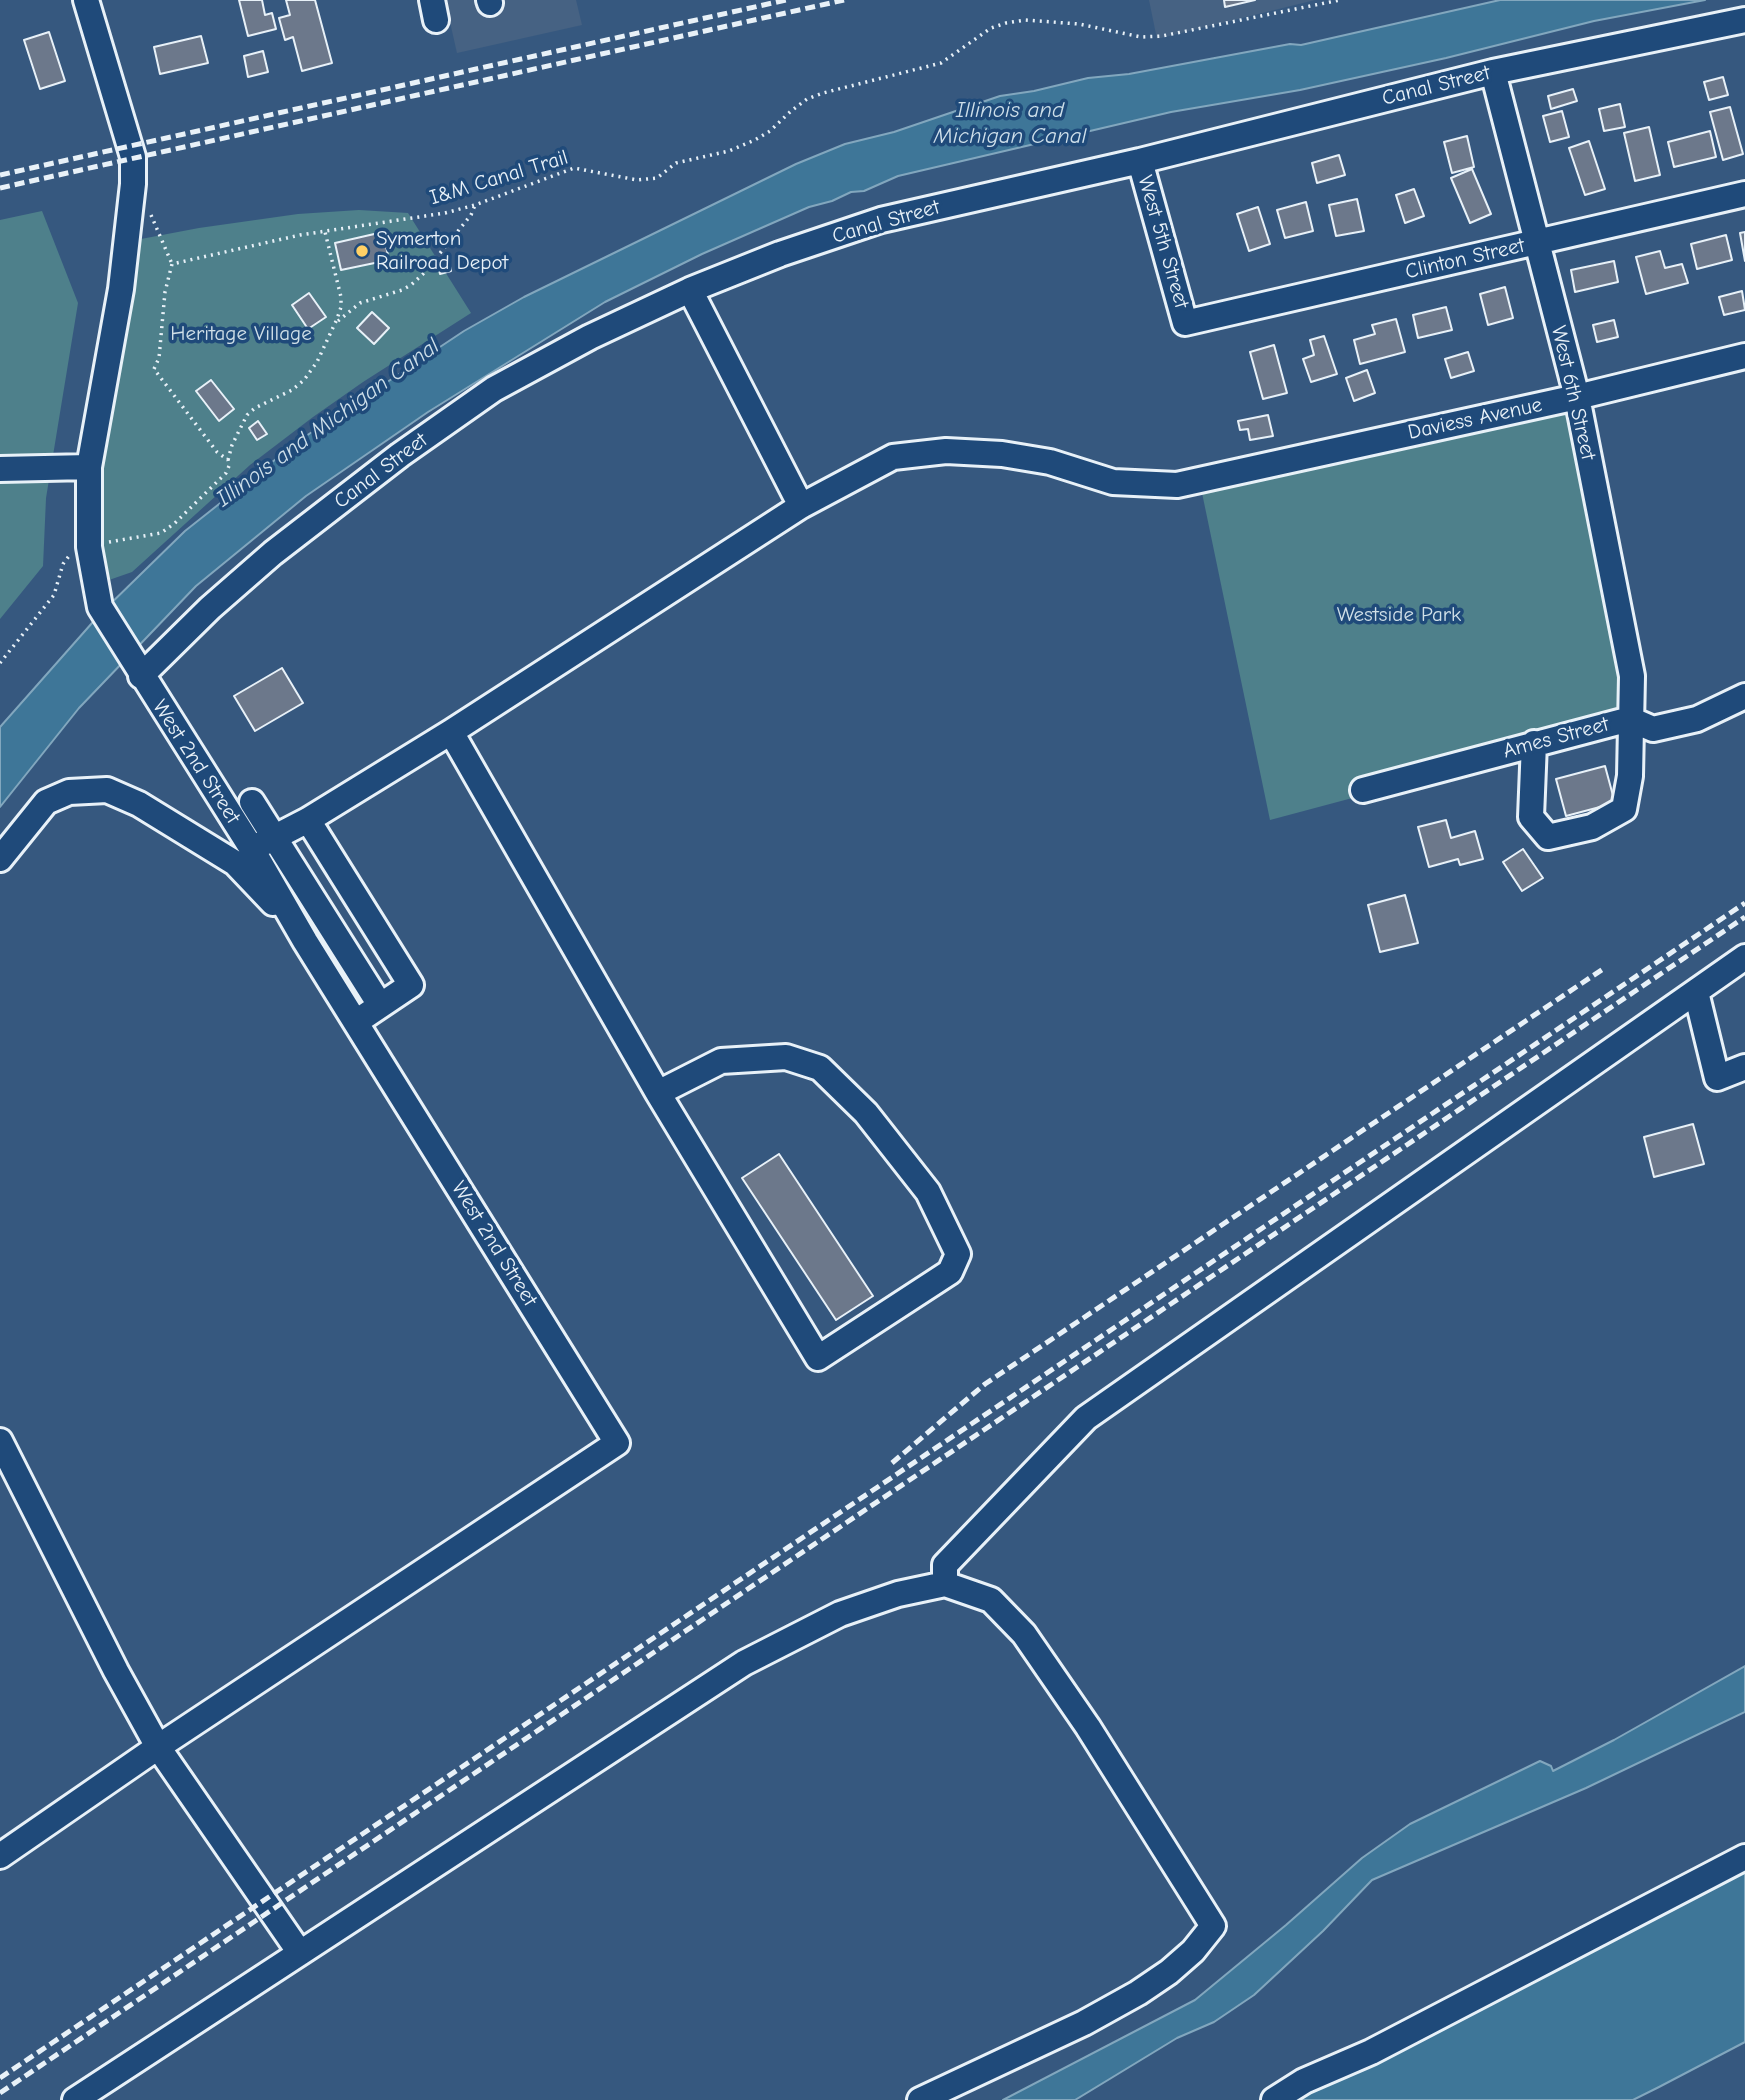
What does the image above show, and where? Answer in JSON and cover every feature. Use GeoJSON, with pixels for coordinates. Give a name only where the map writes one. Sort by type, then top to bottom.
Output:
{"type":"FeatureCollection","features":[{"type":"Feature","properties":{"kind":"street","name":"West 2nd Street"},"geometry":{"type":"LineString","coordinates":[[86,0],[130,145],[133,184],[121,289],[89,467],[89,547],[100,607],[617,1443],[158,1747]]}},
{"type":"Feature","properties":{"kind":"street","name":"Canal Street"},"geometry":{"type":"LineString","coordinates":[[141,676],[210,608],[273,553],[400,455],[495,389],[690,290],[780,254],[881,220],[1140,161],[1493,72],[1745,20]]}},
{"type":"Feature","properties":{"kind":"street","name":"West 6th Street"},"geometry":{"type":"LineString","coordinates":[[1493,72],[1577,397],[1632,676],[1630,776],[1624,809],[1592,827],[1548,837],[1531,817],[1534,743]]}},
{"type":"Feature","properties":{"kind":"street","name":"West 5th Street"},"geometry":{"type":"LineString","coordinates":[[1140,161],[1185,323]]}},
{"type":"Feature","properties":{"kind":"street","name":"Clinton Street"},"geometry":{"type":"LineString","coordinates":[[1185,323],[1745,194]]}},
{"type":"Feature","properties":{"kind":"street"},"geometry":{"type":"LineString","coordinates":[[690,290],[801,506]]}},
{"type":"Feature","properties":{"kind":"street","name":"Daviess Avenue"},"geometry":{"type":"LineString","coordinates":[[252,849],[308,820],[451,732],[801,506],[893,457],[946,451],[1002,454],[1050,462],[1113,482],[1177,485],[1577,397],[1745,356]]}},
{"type":"Feature","properties":{"kind":"street"},"geometry":{"type":"LineString","coordinates":[[0,470],[89,467]]}},
{"type":"Feature","properties":{"kind":"street","name":"Ames Street"},"geometry":{"type":"LineString","coordinates":[[1363,790],[1630,719],[1653,729],[1697,719],[1745,696]]}},
{"type":"Feature","properties":{"kind":"street"},"geometry":{"type":"LineString","coordinates":[[451,732],[658,1093],[818,1358],[950,1272],[958,1254],[928,1192],[866,1113],[820,1068],[786,1057],[721,1061],[658,1093]]}},
{"type":"Feature","properties":{"kind":"street"},"geometry":{"type":"LineString","coordinates":[[0,859],[46,802],[69,792],[107,790],[139,804],[235,863],[305,941]]}},
{"type":"Feature","properties":{"kind":"street"},"geometry":{"type":"LineString","coordinates":[[252,802],[380,1005]]}},
{"type":"Feature","properties":{"kind":"street"},"geometry":{"type":"LineString","coordinates":[[308,820],[411,985],[356,1022]]}},
{"type":"Feature","properties":{"kind":"street"},"geometry":{"type":"LineString","coordinates":[[945,1584],[945,1565],[1086,1418],[1745,957]]}},
{"type":"Feature","properties":{"kind":"street"},"geometry":{"type":"LineString","coordinates":[[1696,992],[1717,1078],[1745,1067]]}},
{"type":"Feature","properties":{"kind":"street"},"geometry":{"type":"LineString","coordinates":[[0,1441],[116,1671],[158,1747],[300,1953]]}},
{"type":"Feature","properties":{"kind":"street"},"geometry":{"type":"LineString","coordinates":[[75,2100],[744,1663],[840,1614],[898,1594],[945,1584],[991,1600],[1024,1634],[1088,1727],[1213,1926],[1193,1951],[1138,1993],[1084,2023],[920,2100]]}},
{"type":"Feature","properties":{"kind":"street"},"geometry":{"type":"LineString","coordinates":[[0,1856],[158,1747]]}},
{"type":"Feature","properties":{"kind":"street"},"geometry":{"type":"LineString","coordinates":[[1274,2100],[1304,2081],[1371,2052],[1745,1857]]}},
{"type":"Feature","properties":{"kind":"path","name":"I&M Canal Trail"},"geometry":{"type":"LineString","coordinates":[[172,264],[288,238],[397,222],[475,205],[574,168],[637,180],[657,178],[676,163],[729,150],[755,140],[770,131],[807,99],[941,63],[991,28],[1006,23],[1025,20],[1079,24],[1131,36],[1161,36],[1340,0]]}},
{"type":"Feature","properties":{"kind":"path"},"geometry":{"type":"LineString","coordinates":[[133,184],[146,189],[146,204],[172,264],[165,292],[159,358],[154,369],[217,452],[228,460]]}},
{"type":"Feature","properties":{"kind":"path"},"geometry":{"type":"LineString","coordinates":[[334,325],[360,303],[411,285],[471,215],[475,205]]}},
{"type":"Feature","properties":{"kind":"path"},"geometry":{"type":"LineString","coordinates":[[111,542],[161,533],[175,523],[226,473],[232,445],[247,415],[255,408],[292,390],[304,380],[317,362],[341,307],[325,232]]}},
{"type":"Feature","properties":{"kind":"path"},"geometry":{"type":"LineString","coordinates":[[0,663],[54,595],[63,564],[70,556]]}},
{"type":"Feature","properties":{"kind":"shaded area"},"geometry":{"type":"Polygon","coordinates":[[[445,0],[576,0],[582,25],[457,53],[445,0]]]}},
{"type":"Feature","properties":{"kind":"shaded area"},"geometry":{"type":"Polygon","coordinates":[[[1149,0],[1315,0],[1157,39],[1149,0]]]}},
{"type":"Feature","properties":{"kind":"green space","name":"Heritage Village"},"geometry":{"type":"Polygon","coordinates":[[[359,210],[408,213],[471,313],[313,417],[250,465],[132,572],[109,580],[102,525],[104,451],[135,287],[141,239],[298,214],[359,210]]]}},
{"type":"Feature","properties":{"kind":"green space"},"geometry":{"type":"Polygon","coordinates":[[[42,211],[78,303],[46,498],[43,566],[0,619],[0,220],[42,211]]]}},
{"type":"Feature","properties":{"kind":"green space","name":"Westside Park"},"geometry":{"type":"Polygon","coordinates":[[[1589,405],[1644,720],[1270,820],[1201,488],[1589,405]]]}},
{"type":"Feature","properties":{"kind":"water","name":"Illinois and Michigan Canal"},"geometry":{"type":"Polygon","coordinates":[[[1500,0],[1705,0],[1594,21],[1446,58],[1300,90],[1171,112],[898,176],[864,191],[851,192],[809,207],[702,254],[605,302],[428,412],[306,496],[196,586],[79,708],[0,807],[0,727],[100,614],[185,531],[300,440],[464,331],[524,297],[796,164],[845,144],[894,132],[1000,96],[1088,78],[1129,74],[1290,44],[1301,45],[1500,0]]]}},
{"type":"Feature","properties":{"kind":"water"},"geometry":{"type":"Polygon","coordinates":[[[1745,1666],[1745,1712],[1586,1788],[1372,1880],[1323,1931],[1254,1995],[1214,2022],[1177,2038],[1075,2100],[1003,2100],[1195,2000],[1362,1858],[1410,1824],[1540,1761],[1551,1766],[1553,1771],[1745,1666]]]}},
{"type":"Feature","properties":{"kind":"water"},"geometry":{"type":"Polygon","coordinates":[[[1745,1871],[1745,2042],[1659,2087],[1633,2100],[1295,2100],[1745,1871]]]}},
{"type":"Feature","properties":{"kind":"building"},"geometry":{"type":"Polygon","coordinates":[[[239,0],[262,0],[265,15],[272,13],[276,29],[248,36],[239,0]]]}},
{"type":"Feature","properties":{"kind":"building"},"geometry":{"type":"Polygon","coordinates":[[[286,0],[315,0],[332,63],[302,71],[293,37],[285,40],[279,18],[290,15],[286,0]]]}},
{"type":"Feature","properties":{"kind":"building"},"geometry":{"type":"Polygon","coordinates":[[[1224,0],[1255,0],[1225,7],[1224,0]]]}},
{"type":"Feature","properties":{"kind":"building"},"geometry":{"type":"Polygon","coordinates":[[[49,32],[65,81],[40,89],[24,40],[49,32]]]}},
{"type":"Feature","properties":{"kind":"building"},"geometry":{"type":"Polygon","coordinates":[[[201,36],[208,63],[160,74],[154,47],[201,36]]]}},
{"type":"Feature","properties":{"kind":"building"},"geometry":{"type":"Polygon","coordinates":[[[263,51],[268,72],[248,77],[244,56],[263,51]]]}},
{"type":"Feature","properties":{"kind":"building"},"geometry":{"type":"Polygon","coordinates":[[[1723,77],[1728,95],[1709,100],[1704,82],[1723,77]]]}},
{"type":"Feature","properties":{"kind":"building"},"geometry":{"type":"Polygon","coordinates":[[[1573,89],[1577,101],[1551,109],[1548,96],[1573,89]]]}},
{"type":"Feature","properties":{"kind":"building"},"geometry":{"type":"Polygon","coordinates":[[[1620,104],[1625,127],[1604,131],[1599,109],[1620,104]]]}},
{"type":"Feature","properties":{"kind":"building"},"geometry":{"type":"Polygon","coordinates":[[[1730,107],[1743,154],[1723,160],[1710,112],[1730,107]]]}},
{"type":"Feature","properties":{"kind":"building"},"geometry":{"type":"Polygon","coordinates":[[[1562,111],[1569,137],[1550,142],[1543,116],[1562,111]]]}},
{"type":"Feature","properties":{"kind":"building"},"geometry":{"type":"Polygon","coordinates":[[[1649,127],[1660,175],[1635,181],[1624,133],[1649,127]]]}},
{"type":"Feature","properties":{"kind":"building"},"geometry":{"type":"Polygon","coordinates":[[[1710,131],[1716,157],[1674,167],[1668,142],[1710,131]]]}},
{"type":"Feature","properties":{"kind":"building"},"geometry":{"type":"Polygon","coordinates":[[[1467,136],[1474,167],[1452,173],[1444,142],[1467,136]]]}},
{"type":"Feature","properties":{"kind":"building"},"geometry":{"type":"Polygon","coordinates":[[[1589,141],[1605,189],[1585,195],[1569,148],[1589,141]]]}},
{"type":"Feature","properties":{"kind":"building"},"geometry":{"type":"Polygon","coordinates":[[[1339,155],[1345,175],[1317,183],[1312,163],[1339,155]]]}},
{"type":"Feature","properties":{"kind":"building"},"geometry":{"type":"Polygon","coordinates":[[[1472,169],[1491,214],[1470,223],[1451,178],[1472,169]]]}},
{"type":"Feature","properties":{"kind":"building"},"geometry":{"type":"Polygon","coordinates":[[[1414,189],[1424,216],[1405,223],[1396,195],[1414,189]]]}},
{"type":"Feature","properties":{"kind":"building"},"geometry":{"type":"Polygon","coordinates":[[[1357,199],[1364,231],[1336,236],[1329,205],[1357,199]]]}},
{"type":"Feature","properties":{"kind":"building"},"geometry":{"type":"Polygon","coordinates":[[[1306,202],[1313,231],[1285,238],[1277,210],[1306,202]]]}},
{"type":"Feature","properties":{"kind":"building"},"geometry":{"type":"Polygon","coordinates":[[[1258,207],[1270,244],[1249,251],[1237,214],[1258,207]]]}},
{"type":"Feature","properties":{"kind":"building","name":"Symerton Railroad Depot"},"geometry":{"type":"Polygon","coordinates":[[[383,232],[389,260],[341,270],[335,243],[383,232]]]}},
{"type":"Feature","properties":{"kind":"building"},"geometry":{"type":"Polygon","coordinates":[[[1745,232],[1745,261],[1740,233],[1745,232]]]}},
{"type":"Feature","properties":{"kind":"building"},"geometry":{"type":"Polygon","coordinates":[[[1726,235],[1732,260],[1697,269],[1691,244],[1726,235]]]}},
{"type":"Feature","properties":{"kind":"building"},"geometry":{"type":"Polygon","coordinates":[[[1660,251],[1665,268],[1682,264],[1688,283],[1646,294],[1636,257],[1660,251]]]}},
{"type":"Feature","properties":{"kind":"building"},"geometry":{"type":"Polygon","coordinates":[[[1614,261],[1618,282],[1575,292],[1571,270],[1614,261]]]}},
{"type":"Feature","properties":{"kind":"building"},"geometry":{"type":"Polygon","coordinates":[[[449,262],[451,271],[440,274],[438,265],[449,262]]]}},
{"type":"Feature","properties":{"kind":"building"},"geometry":{"type":"Polygon","coordinates":[[[1505,287],[1513,318],[1488,325],[1480,294],[1505,287]]]}},
{"type":"Feature","properties":{"kind":"building"},"geometry":{"type":"Polygon","coordinates":[[[1742,291],[1745,310],[1724,315],[1719,297],[1742,291]]]}},
{"type":"Feature","properties":{"kind":"building"},"geometry":{"type":"Polygon","coordinates":[[[309,293],[326,317],[308,329],[292,305],[309,293]]]}},
{"type":"Feature","properties":{"kind":"building"},"geometry":{"type":"Polygon","coordinates":[[[1446,307],[1452,330],[1418,338],[1413,315],[1446,307]]]}},
{"type":"Feature","properties":{"kind":"building"},"geometry":{"type":"Polygon","coordinates":[[[372,312],[389,328],[374,344],[357,328],[372,312]]]}},
{"type":"Feature","properties":{"kind":"building"},"geometry":{"type":"Polygon","coordinates":[[[1396,319],[1405,352],[1360,364],[1354,340],[1375,334],[1372,325],[1396,319]]]}},
{"type":"Feature","properties":{"kind":"building"},"geometry":{"type":"Polygon","coordinates":[[[1614,320],[1618,337],[1597,342],[1593,325],[1614,320]]]}},
{"type":"Feature","properties":{"kind":"building"},"geometry":{"type":"Polygon","coordinates":[[[1324,336],[1337,374],[1311,382],[1303,359],[1314,355],[1310,340],[1324,336]]]}},
{"type":"Feature","properties":{"kind":"building"},"geometry":{"type":"Polygon","coordinates":[[[1274,345],[1287,393],[1263,399],[1250,352],[1274,345]]]}},
{"type":"Feature","properties":{"kind":"building"},"geometry":{"type":"Polygon","coordinates":[[[1468,352],[1474,371],[1451,378],[1445,359],[1468,352]]]}},
{"type":"Feature","properties":{"kind":"building"},"geometry":{"type":"Polygon","coordinates":[[[1367,370],[1375,393],[1354,401],[1346,378],[1367,370]]]}},
{"type":"Feature","properties":{"kind":"building"},"geometry":{"type":"Polygon","coordinates":[[[211,380],[234,409],[219,421],[196,391],[211,380]]]}},
{"type":"Feature","properties":{"kind":"building"},"geometry":{"type":"Polygon","coordinates":[[[1268,415],[1273,436],[1250,440],[1248,429],[1240,430],[1238,421],[1268,415]]]}},
{"type":"Feature","properties":{"kind":"building"},"geometry":{"type":"Polygon","coordinates":[[[258,421],[267,434],[257,440],[249,428],[258,421]]]}},
{"type":"Feature","properties":{"kind":"building"},"geometry":{"type":"Polygon","coordinates":[[[282,668],[303,703],[255,731],[234,696],[282,668]]]}},
{"type":"Feature","properties":{"kind":"building"},"geometry":{"type":"Polygon","coordinates":[[[1605,766],[1615,803],[1566,816],[1556,779],[1605,766]]]}},
{"type":"Feature","properties":{"kind":"building"},"geometry":{"type":"Polygon","coordinates":[[[1446,820],[1451,838],[1475,831],[1483,859],[1460,865],[1458,859],[1429,867],[1418,827],[1446,820]]]}},
{"type":"Feature","properties":{"kind":"building"},"geometry":{"type":"Polygon","coordinates":[[[1523,849],[1543,878],[1522,891],[1503,862],[1523,849]]]}},
{"type":"Feature","properties":{"kind":"building"},"geometry":{"type":"Polygon","coordinates":[[[1405,895],[1418,943],[1380,952],[1368,905],[1405,895]]]}},
{"type":"Feature","properties":{"kind":"building"},"geometry":{"type":"Polygon","coordinates":[[[1693,1124],[1704,1164],[1654,1177],[1644,1137],[1693,1124]]]}},
{"type":"Feature","properties":{"kind":"building"},"geometry":{"type":"Polygon","coordinates":[[[779,1154],[873,1296],[836,1320],[742,1178],[779,1154]]]}},
{"type":"Feature","properties":{"kind":"railway"},"geometry":{"type":"LineString","coordinates":[[0,175],[786,0]]}},
{"type":"Feature","properties":{"kind":"railway"},"geometry":{"type":"LineString","coordinates":[[0,188],[844,0]]}},
{"type":"Feature","properties":{"kind":"railway"},"geometry":{"type":"LineString","coordinates":[[0,2078],[1745,903]]}},
{"type":"Feature","properties":{"kind":"railway"},"geometry":{"type":"LineString","coordinates":[[0,2093],[1745,917]]}},
{"type":"Feature","properties":{"kind":"railway"},"geometry":{"type":"LineString","coordinates":[[892,1463],[985,1384],[1603,969]]}},
{"type":"Feature","properties":{"kind":"place","name":"Symerton Railroad Depot"},"geometry":{"type":"Point","coordinates":[362,251]}}]}
